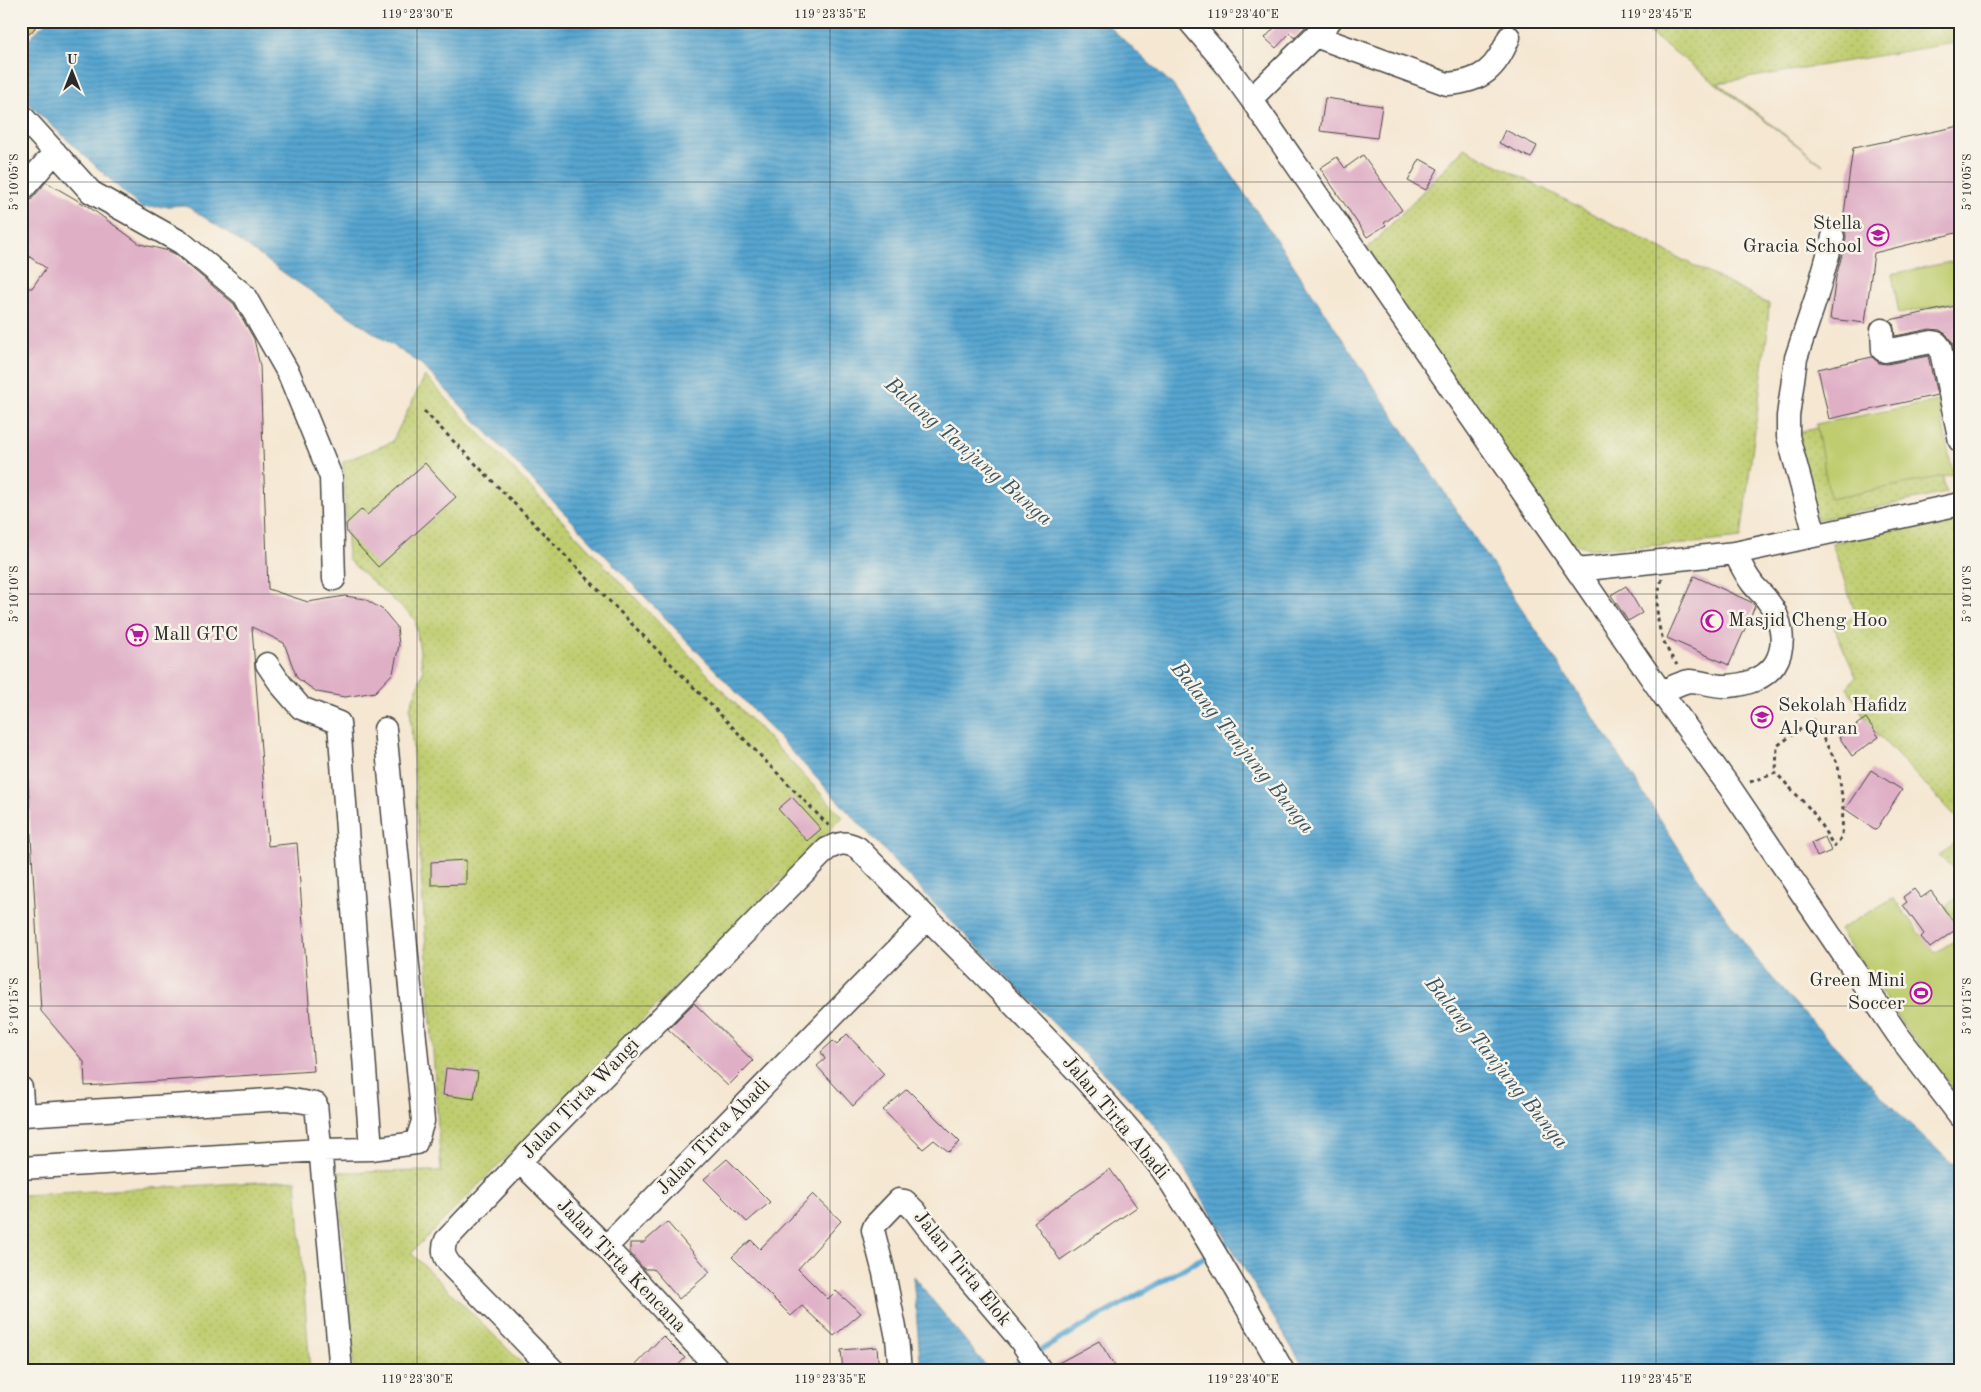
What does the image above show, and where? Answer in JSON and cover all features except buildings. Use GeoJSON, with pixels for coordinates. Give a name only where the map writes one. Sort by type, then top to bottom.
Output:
{"type":"FeatureCollection","features":[{"type":"Feature","properties":{"kind":"street"},"geometry":{"type":"LineString","coordinates":[[1189,21],[1227,66],[1251,99],[1367,270],[1731,790],[1898,1035],[1960,1116]]}},
{"type":"Feature","properties":{"kind":"street"},"geometry":{"type":"LineString","coordinates":[[1251,99],[1323,28],[1448,84],[1466,83],[1491,70],[1502,55],[1509,37]]}},
{"type":"Feature","properties":{"kind":"street"},"geometry":{"type":"LineString","coordinates":[[21,115],[91,192],[182,243],[244,294],[289,374],[331,477],[334,579]]}},
{"type":"Feature","properties":{"kind":"street"},"geometry":{"type":"LineString","coordinates":[[21,191],[55,152]]}},
{"type":"Feature","properties":{"kind":"street"},"geometry":{"type":"LineString","coordinates":[[1815,535],[1788,436],[1788,416],[1796,358],[1816,298],[1833,237]]}},
{"type":"Feature","properties":{"kind":"street"},"geometry":{"type":"LineString","coordinates":[[1882,330],[1882,343],[1885,351],[1924,343],[1937,343],[1940,347],[1953,381],[1960,442]]}},
{"type":"Feature","properties":{"kind":"street"},"geometry":{"type":"LineString","coordinates":[[1577,570],[1735,553],[1960,504]]}},
{"type":"Feature","properties":{"kind":"street"},"geometry":{"type":"LineString","coordinates":[[1661,692],[1689,682],[1727,686],[1743,684],[1760,678],[1771,670],[1779,658],[1782,642],[1776,614],[1768,601],[1751,583],[1735,553]]}},
{"type":"Feature","properties":{"kind":"street"},"geometry":{"type":"LineString","coordinates":[[267,664],[282,686],[301,708],[339,723],[372,1148]]}},
{"type":"Feature","properties":{"kind":"street"},"geometry":{"type":"LineString","coordinates":[[21,1168],[416,1144],[423,1121],[385,729]]}},
{"type":"Feature","properties":{"kind":"street","name":"Jalan Tirta Abadi"},"geometry":{"type":"LineString","coordinates":[[845,842],[858,848],[992,982],[1073,1067],[1156,1162],[1207,1240],[1283,1371]]}},
{"type":"Feature","properties":{"kind":"street","name":"Jalan Tirta Wangi"},"geometry":{"type":"LineString","coordinates":[[554,1371],[453,1268],[443,1251],[449,1237],[827,849],[845,842]]}},
{"type":"Feature","properties":{"kind":"street","name":"Jalan Tirta Abadi"},"geometry":{"type":"LineString","coordinates":[[606,1247],[927,919]]}},
{"type":"Feature","properties":{"kind":"street"},"geometry":{"type":"LineString","coordinates":[[21,1088],[23,1115],[286,1099],[316,1104],[341,1371]]}},
{"type":"Feature","properties":{"kind":"street","name":"Jalan Tirta Kencana"},"geometry":{"type":"LineString","coordinates":[[520,1162],[606,1247],[720,1371]]}},
{"type":"Feature","properties":{"kind":"street","name":"Jalan Tirta Elok"},"geometry":{"type":"LineString","coordinates":[[900,1371],[897,1338],[873,1230],[874,1225],[899,1200],[908,1203],[953,1261],[1020,1340],[1041,1371]]}},
{"type":"Feature","properties":{"kind":"path"},"geometry":{"type":"LineString","coordinates":[[424,412],[845,842]]}},
{"type":"Feature","properties":{"kind":"path"},"geometry":{"type":"LineString","coordinates":[[1668,559],[1658,593],[1657,621],[1668,652],[1689,682]]}},
{"type":"Feature","properties":{"kind":"path"},"geometry":{"type":"LineString","coordinates":[[1813,720],[1838,765],[1843,806],[1842,837],[1834,846],[1812,811],[1776,772],[1777,746],[1813,720]]}},
{"type":"Feature","properties":{"kind":"path"},"geometry":{"type":"LineString","coordinates":[[1731,790],[1776,772]]}},
{"type":"Feature","properties":{"kind":"green space"},"geometry":{"type":"Polygon","coordinates":[[[1634,21],[1960,21],[1960,42],[1718,83],[1823,165],[1634,21]]]}},
{"type":"Feature","properties":{"kind":"green space"},"geometry":{"type":"Polygon","coordinates":[[[1464,148],[1769,304],[1767,336],[1741,538],[1685,544],[1591,549],[1560,538],[1360,257],[1464,148]]]}},
{"type":"Feature","properties":{"kind":"green space"},"geometry":{"type":"Polygon","coordinates":[[[1960,260],[1960,301],[1899,314],[1892,274],[1960,260]]]}},
{"type":"Feature","properties":{"kind":"green space"},"geometry":{"type":"Polygon","coordinates":[[[425,376],[843,817],[411,1253],[530,1371],[354,1371],[338,1172],[441,1171],[410,708],[423,672],[415,619],[348,560],[343,462],[392,442],[425,376]]]}},
{"type":"Feature","properties":{"kind":"green space"},"geometry":{"type":"Polygon","coordinates":[[[1938,401],[1953,474],[1830,499],[1816,424],[1938,401]]]}},
{"type":"Feature","properties":{"kind":"green space"},"geometry":{"type":"Polygon","coordinates":[[[1929,406],[1946,493],[1817,520],[1792,433],[1929,406]]]}},
{"type":"Feature","properties":{"kind":"green space"},"geometry":{"type":"Polygon","coordinates":[[[1960,515],[1960,822],[1869,725],[1847,687],[1856,677],[1834,627],[1856,616],[1832,543],[1960,515]]]}},
{"type":"Feature","properties":{"kind":"green space"},"geometry":{"type":"Polygon","coordinates":[[[1960,837],[1960,874],[1939,856],[1960,837]]]}},
{"type":"Feature","properties":{"kind":"green space"},"geometry":{"type":"Polygon","coordinates":[[[1960,894],[1960,931],[1945,907],[1960,894]]]}},
{"type":"Feature","properties":{"kind":"green space","name":"Green Mini Soccer"},"geometry":{"type":"Polygon","coordinates":[[[1893,898],[1935,953],[1960,937],[1960,1098],[1908,1032],[1839,930],[1893,898]]]}},
{"type":"Feature","properties":{"kind":"green space"},"geometry":{"type":"Polygon","coordinates":[[[296,1180],[310,1371],[21,1371],[21,1195],[296,1180]]]}},
{"type":"Feature","properties":{"kind":"water","name":"Balang Tanjung Bunga"},"geometry":{"type":"Polygon","coordinates":[[[47,21],[1103,21],[1173,85],[1196,123],[1286,254],[1611,743],[1700,881],[1760,964],[1891,1106],[1960,1171],[1960,1371],[1306,1371],[1172,1149],[1150,1120],[942,912],[721,676],[421,364],[185,205],[141,208],[21,97],[21,46],[47,21]]]}},
{"type":"Feature","properties":{"kind":"water"},"geometry":{"type":"Polygon","coordinates":[[[913,1276],[990,1371],[921,1371],[913,1276]]]}},
{"type":"Feature","properties":{"kind":"waterway"},"geometry":{"type":"LineString","coordinates":[[1219,1248],[1230,1242]]}},
{"type":"Feature","properties":{"kind":"waterway"},"geometry":{"type":"LineString","coordinates":[[1034,1354],[1211,1253]]}},
{"type":"Feature","properties":{"kind":"waterway"},"geometry":{"type":"LineString","coordinates":[[1004,1371],[1026,1358]]}},
{"type":"Feature","properties":{"kind":"place","name":"Stella Gracia School"},"geometry":{"type":"Point","coordinates":[1878,235]}},
{"type":"Feature","properties":{"kind":"place","name":"Masjid Cheng Hoo"},"geometry":{"type":"Point","coordinates":[1712,621]}},
{"type":"Feature","properties":{"kind":"place","name":"Mall GTC"},"geometry":{"type":"Point","coordinates":[137,635]}},
{"type":"Feature","properties":{"kind":"place","name":"Sekolah Hafidz Al Quran"},"geometry":{"type":"Point","coordinates":[1762,717]}},
{"type":"Feature","properties":{"kind":"place","name":"Green Mini Soccer"},"geometry":{"type":"Point","coordinates":[1921,993]}}]}
